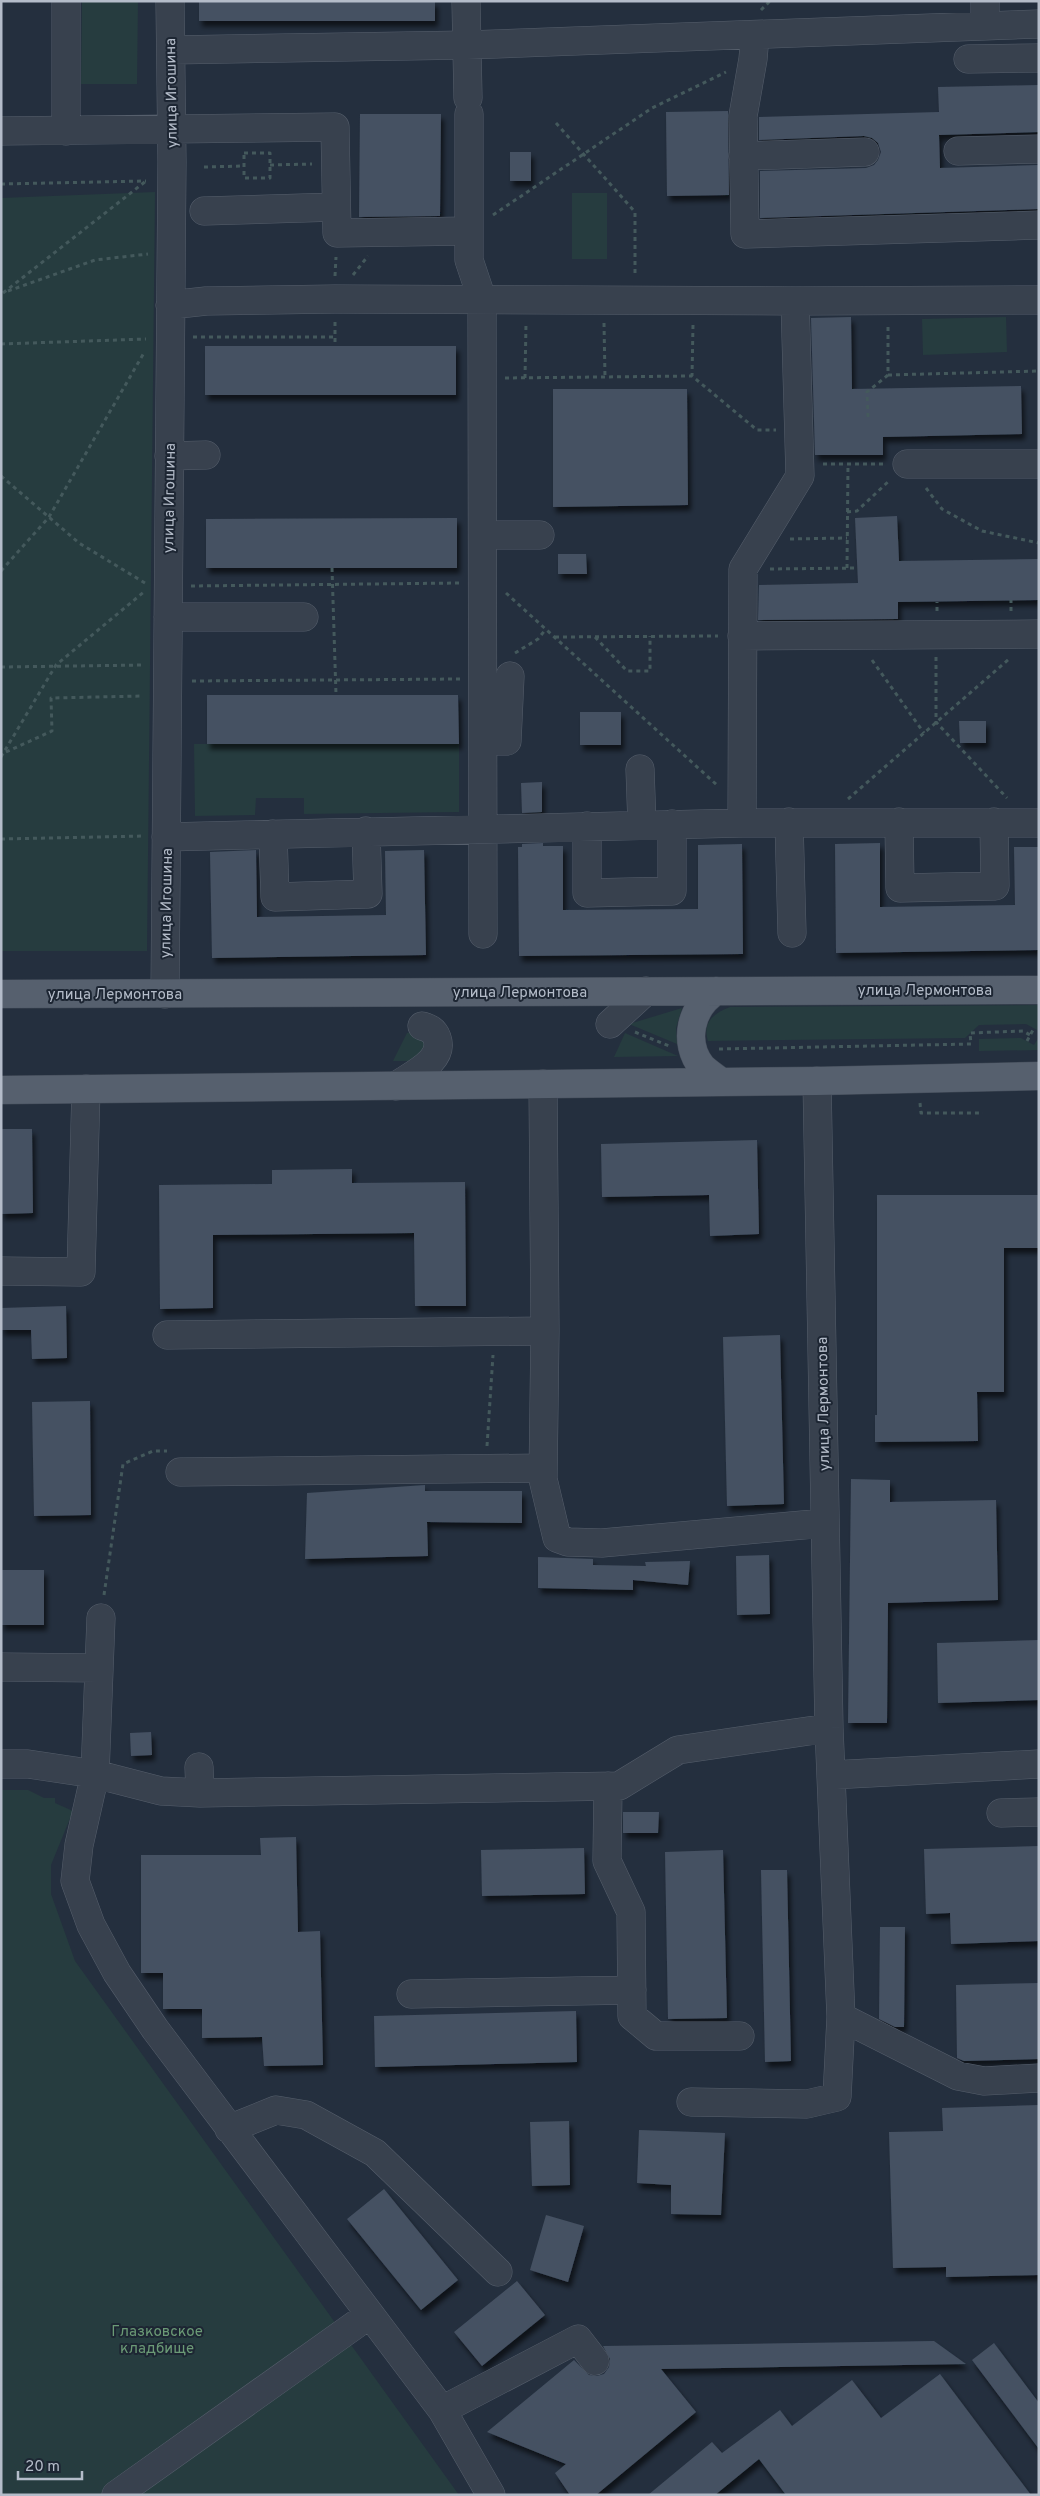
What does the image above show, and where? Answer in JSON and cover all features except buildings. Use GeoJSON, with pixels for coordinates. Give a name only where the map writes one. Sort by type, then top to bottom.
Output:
{"type":"FeatureCollection","features":[{"type":"Feature","properties":{"kind":"main road","name":"улица Лермонтова"},"geometry":{"type":"LineString","coordinates":[[1,994],[1039,990]]}},
{"type":"Feature","properties":{"kind":"main road"},"geometry":{"type":"LineString","coordinates":[[716,991],[704,998],[695,1013],[692,1019],[692,1038],[696,1056],[703,1067],[720,1082]]}},
{"type":"Feature","properties":{"kind":"main road"},"geometry":{"type":"LineString","coordinates":[[1,1090],[817,1081],[1039,1076]]}},
{"type":"Feature","properties":{"kind":"street"},"geometry":{"type":"LineString","coordinates":[[66,1],[66,130]]}},
{"type":"Feature","properties":{"kind":"street","name":"улица Игошина"},"geometry":{"type":"LineString","coordinates":[[165,994],[159,836],[178,617],[169,456],[171,252],[159,181],[172,129],[170,1]]}},
{"type":"Feature","properties":{"kind":"street"},"geometry":{"type":"LineString","coordinates":[[466,1],[469,260],[482,299],[484,535],[483,934]]}},
{"type":"Feature","properties":{"kind":"street"},"geometry":{"type":"LineString","coordinates":[[171,50],[467,45],[754,47],[985,14],[1039,24]]}},
{"type":"Feature","properties":{"kind":"street"},"geometry":{"type":"LineString","coordinates":[[754,47],[743,116],[745,234],[1039,226]]}},
{"type":"Feature","properties":{"kind":"street"},"geometry":{"type":"LineString","coordinates":[[968,60],[1039,58]]}},
{"type":"Feature","properties":{"kind":"street"},"geometry":{"type":"LineString","coordinates":[[1,131],[335,127],[336,233],[469,231]]}},
{"type":"Feature","properties":{"kind":"street"},"geometry":{"type":"LineString","coordinates":[[958,151],[1039,149]]}},
{"type":"Feature","properties":{"kind":"street"},"geometry":{"type":"LineString","coordinates":[[743,156],[865,152]]}},
{"type":"Feature","properties":{"kind":"street"},"geometry":{"type":"LineString","coordinates":[[204,211],[336,207]]}},
{"type":"Feature","properties":{"kind":"street"},"geometry":{"type":"LineString","coordinates":[[170,305],[206,301],[482,299],[1039,300]]}},
{"type":"Feature","properties":{"kind":"street"},"geometry":{"type":"LineString","coordinates":[[742,816],[730,636],[742,569],[800,476],[795,301]]}},
{"type":"Feature","properties":{"kind":"street"},"geometry":{"type":"LineString","coordinates":[[169,456],[206,455]]}},
{"type":"Feature","properties":{"kind":"street"},"geometry":{"type":"LineString","coordinates":[[907,464],[1039,464]]}},
{"type":"Feature","properties":{"kind":"street"},"geometry":{"type":"LineString","coordinates":[[484,535],[540,535]]}},
{"type":"Feature","properties":{"kind":"street"},"geometry":{"type":"LineString","coordinates":[[178,617],[304,617]]}},
{"type":"Feature","properties":{"kind":"street"},"geometry":{"type":"LineString","coordinates":[[730,636],[1038,634]]}},
{"type":"Feature","properties":{"kind":"street"},"geometry":{"type":"LineString","coordinates":[[483,741],[507,741],[510,676]]}},
{"type":"Feature","properties":{"kind":"street"},"geometry":{"type":"LineString","coordinates":[[640,769],[642,825]]}},
{"type":"Feature","properties":{"kind":"street"},"geometry":{"type":"LineString","coordinates":[[159,836],[672,824],[742,816],[789,822],[898,822],[1002,812],[1039,823]]}},
{"type":"Feature","properties":{"kind":"street"},"geometry":{"type":"LineString","coordinates":[[898,822],[900,888],[995,886],[1002,812]]}},
{"type":"Feature","properties":{"kind":"street"},"geometry":{"type":"LineString","coordinates":[[789,822],[792,933]]}},
{"type":"Feature","properties":{"kind":"street"},"geometry":{"type":"LineString","coordinates":[[586,826],[587,893],[672,891],[672,824]]}},
{"type":"Feature","properties":{"kind":"street"},"geometry":{"type":"LineString","coordinates":[[273,834],[275,897],[368,894],[366,831]]}},
{"type":"Feature","properties":{"kind":"street"},"geometry":{"type":"LineString","coordinates":[[610,1024],[646,991]]}},
{"type":"Feature","properties":{"kind":"street"},"geometry":{"type":"LineString","coordinates":[[396,1086],[432,1061],[437,1054],[439,1044],[436,1034],[422,1026]]}},
{"type":"Feature","properties":{"kind":"street","name":"улица Лермонтова"},"geometry":{"type":"LineString","coordinates":[[691,2102],[807,2104],[836,2097],[841,2017],[829,1728],[817,1081]]}},
{"type":"Feature","properties":{"kind":"street"},"geometry":{"type":"LineString","coordinates":[[542,1084],[543,1479],[557,1538],[568,1542],[602,1543],[825,1523]]}},
{"type":"Feature","properties":{"kind":"street"},"geometry":{"type":"LineString","coordinates":[[1,1271],[81,1272],[86,1089]]}},
{"type":"Feature","properties":{"kind":"street"},"geometry":{"type":"LineString","coordinates":[[167,1335],[544,1331]]}},
{"type":"Feature","properties":{"kind":"street"},"geometry":{"type":"LineString","coordinates":[[177,1462],[543,1468]]}},
{"type":"Feature","properties":{"kind":"street"},"geometry":{"type":"LineString","coordinates":[[101,1618],[96,1774],[79,1845],[75,1881],[91,1925],[117,1973],[155,2029],[442,2410],[490,2495]]}},
{"type":"Feature","properties":{"kind":"street"},"geometry":{"type":"LineString","coordinates":[[1,1667],[99,1668]]}},
{"type":"Feature","properties":{"kind":"street"},"geometry":{"type":"LineString","coordinates":[[1,1764],[28,1764],[96,1774],[161,1791],[199,1780],[619,1786],[678,1750],[829,1728]]}},
{"type":"Feature","properties":{"kind":"street"},"geometry":{"type":"LineString","coordinates":[[831,1775],[1039,1764]]}},
{"type":"Feature","properties":{"kind":"street"},"geometry":{"type":"LineString","coordinates":[[608,1786],[607,1861],[631,1912],[632,2016],[656,2036],[740,2036]]}},
{"type":"Feature","properties":{"kind":"street"},"geometry":{"type":"LineString","coordinates":[[1001,1814],[1039,1812]]}},
{"type":"Feature","properties":{"kind":"street"},"geometry":{"type":"LineString","coordinates":[[411,1994],[632,1990]]}},
{"type":"Feature","properties":{"kind":"street"},"geometry":{"type":"LineString","coordinates":[[841,2017],[958,2076],[984,2081],[1039,2078]]}},
{"type":"Feature","properties":{"kind":"street"},"geometry":{"type":"LineString","coordinates":[[229,2129],[276,2110],[306,2114],[375,2153],[498,2272]]}},
{"type":"Feature","properties":{"kind":"street"},"geometry":{"type":"LineString","coordinates":[[116,2495],[369,2315]]}},
{"type":"Feature","properties":{"kind":"street"},"geometry":{"type":"LineString","coordinates":[[442,2410],[578,2339],[595,2361]]}},
{"type":"Feature","properties":{"kind":"path"},"geometry":{"type":"LineString","coordinates":[[469,231],[652,108],[754,47]]}},
{"type":"Feature","properties":{"kind":"path"},"geometry":{"type":"LineString","coordinates":[[556,123],[636,212],[635,300]]}},
{"type":"Feature","properties":{"kind":"path"},"geometry":{"type":"LineString","coordinates":[[244,153],[270,153],[270,165],[270,178],[244,178],[244,153]]}},
{"type":"Feature","properties":{"kind":"path"},"geometry":{"type":"LineString","coordinates":[[270,165],[335,163]]}},
{"type":"Feature","properties":{"kind":"path"},"geometry":{"type":"LineString","coordinates":[[204,167],[244,166]]}},
{"type":"Feature","properties":{"kind":"path"},"geometry":{"type":"LineString","coordinates":[[1,184],[159,181]]}},
{"type":"Feature","properties":{"kind":"path"},"geometry":{"type":"LineString","coordinates":[[2,293],[159,181]]}},
{"type":"Feature","properties":{"kind":"path"},"geometry":{"type":"LineString","coordinates":[[335,300],[386,232]]}},
{"type":"Feature","properties":{"kind":"path"},"geometry":{"type":"LineString","coordinates":[[2,293],[95,260],[171,252]]}},
{"type":"Feature","properties":{"kind":"path"},"geometry":{"type":"LineString","coordinates":[[603,300],[606,377]]}},
{"type":"Feature","properties":{"kind":"path"},"geometry":{"type":"LineString","coordinates":[[692,376],[693,300]]}},
{"type":"Feature","properties":{"kind":"path"},"geometry":{"type":"LineString","coordinates":[[525,378],[526,321]]}},
{"type":"Feature","properties":{"kind":"path"},"geometry":{"type":"LineString","coordinates":[[888,321],[888,376]]}},
{"type":"Feature","properties":{"kind":"path"},"geometry":{"type":"LineString","coordinates":[[195,337],[335,337]]}},
{"type":"Feature","properties":{"kind":"path"},"geometry":{"type":"LineString","coordinates":[[1,344],[152,339],[49,517],[1,571]]}},
{"type":"Feature","properties":{"kind":"path"},"geometry":{"type":"LineString","coordinates":[[868,417],[868,392],[888,376],[1039,371]]}},
{"type":"Feature","properties":{"kind":"path"},"geometry":{"type":"LineString","coordinates":[[509,378],[692,376],[757,430],[772,430]]}},
{"type":"Feature","properties":{"kind":"path"},"geometry":{"type":"LineString","coordinates":[[847,568],[848,464],[859,464]]}},
{"type":"Feature","properties":{"kind":"path"},"geometry":{"type":"LineString","coordinates":[[847,512],[857,511],[907,464],[942,509],[982,531],[1039,543]]}},
{"type":"Feature","properties":{"kind":"path"},"geometry":{"type":"LineString","coordinates":[[1,476],[79,543],[151,586],[56,665],[6,752],[1,757]]}},
{"type":"Feature","properties":{"kind":"path"},"geometry":{"type":"LineString","coordinates":[[762,539],[847,538]]}},
{"type":"Feature","properties":{"kind":"path"},"geometry":{"type":"LineString","coordinates":[[332,568],[336,695]]}},
{"type":"Feature","properties":{"kind":"path"},"geometry":{"type":"LineString","coordinates":[[742,569],[857,568]]}},
{"type":"Feature","properties":{"kind":"path"},"geometry":{"type":"LineString","coordinates":[[197,585],[467,582]]}},
{"type":"Feature","properties":{"kind":"path"},"geometry":{"type":"LineString","coordinates":[[178,617],[187,586]]}},
{"type":"Feature","properties":{"kind":"path"},"geometry":{"type":"LineString","coordinates":[[500,588],[546,629],[742,816]]}},
{"type":"Feature","properties":{"kind":"path"},"geometry":{"type":"LineString","coordinates":[[937,602],[936,722],[1002,812]]}},
{"type":"Feature","properties":{"kind":"path"},"geometry":{"type":"LineString","coordinates":[[538,639],[546,629]]}},
{"type":"Feature","properties":{"kind":"path"},"geometry":{"type":"LineString","coordinates":[[838,822],[838,808],[1038,634]]}},
{"type":"Feature","properties":{"kind":"path"},"geometry":{"type":"LineString","coordinates":[[855,635],[924,733]]}},
{"type":"Feature","properties":{"kind":"path"},"geometry":{"type":"LineString","coordinates":[[595,636],[627,671],[650,671],[650,636]]}},
{"type":"Feature","properties":{"kind":"path"},"geometry":{"type":"LineString","coordinates":[[554,637],[730,636]]}},
{"type":"Feature","properties":{"kind":"path"},"geometry":{"type":"LineString","coordinates":[[1,667],[153,665]]}},
{"type":"Feature","properties":{"kind":"path"},"geometry":{"type":"LineString","coordinates":[[197,681],[468,679]]}},
{"type":"Feature","properties":{"kind":"path"},"geometry":{"type":"LineString","coordinates":[[6,752],[52,732],[51,698],[151,696]]}},
{"type":"Feature","properties":{"kind":"path"},"geometry":{"type":"LineString","coordinates":[[1,839],[159,836]]}},
{"type":"Feature","properties":{"kind":"path"},"geometry":{"type":"LineString","coordinates":[[610,1024],[627,1028],[670,1046]]}},
{"type":"Feature","properties":{"kind":"path"},"geometry":{"type":"LineString","coordinates":[[1027,1041],[1034,1028]]}},
{"type":"Feature","properties":{"kind":"path"},"geometry":{"type":"LineString","coordinates":[[711,1049],[970,1044],[970,1033],[1023,1031],[1030,1035]]}},
{"type":"Feature","properties":{"kind":"path"},"geometry":{"type":"LineString","coordinates":[[932,1114],[983,1113]]}},
{"type":"Feature","properties":{"kind":"path"},"geometry":{"type":"LineString","coordinates":[[487,1449],[495,1331]]}},
{"type":"Feature","properties":{"kind":"path"},"geometry":{"type":"LineString","coordinates":[[101,1618],[123,1464],[153,1451],[177,1462]]}},
{"type":"Feature","properties":{"kind":"green space"},"geometry":{"type":"Polygon","coordinates":[[[82,1],[138,1],[137,84],[81,84],[82,1]]]}},
{"type":"Feature","properties":{"kind":"green space"},"geometry":{"type":"Polygon","coordinates":[[[155,192],[147,951],[1,951],[1,198],[155,192]]]}},
{"type":"Feature","properties":{"kind":"green space"},"geometry":{"type":"Polygon","coordinates":[[[572,193],[607,193],[607,259],[572,259],[572,193]]]}},
{"type":"Feature","properties":{"kind":"green space"},"geometry":{"type":"Polygon","coordinates":[[[1006,317],[1007,352],[923,355],[922,319],[1006,317]]]}},
{"type":"Feature","properties":{"kind":"green space"},"geometry":{"type":"Polygon","coordinates":[[[194,744],[459,744],[459,812],[304,814],[304,798],[256,798],[255,815],[195,816],[194,744]]]}},
{"type":"Feature","properties":{"kind":"green space"},"geometry":{"type":"Polygon","coordinates":[[[1039,1005],[1039,1031],[1026,1024],[979,1025],[965,1038],[708,1041],[707,1034],[708,1023],[714,1015],[730,1007],[1039,1005]]]}},
{"type":"Feature","properties":{"kind":"green space"},"geometry":{"type":"Polygon","coordinates":[[[682,1008],[676,1028],[677,1044],[629,1024],[682,1008]]]}},
{"type":"Feature","properties":{"kind":"green space"},"geometry":{"type":"Polygon","coordinates":[[[413,1031],[428,1039],[419,1061],[393,1061],[407,1033],[413,1031]]]}},
{"type":"Feature","properties":{"kind":"green space"},"geometry":{"type":"Polygon","coordinates":[[[625,1033],[678,1056],[614,1057],[625,1033]]]}},
{"type":"Feature","properties":{"kind":"green space"},"geometry":{"type":"Polygon","coordinates":[[[1039,1037],[1039,1050],[979,1051],[979,1039],[1021,1038],[1034,1045],[1039,1037]]]}},
{"type":"Feature","properties":{"kind":"green space","name":"Глазковское кладбище"},"geometry":{"type":"Polygon","coordinates":[[[1,1790],[28,1790],[44,1798],[55,1798],[55,1803],[73,1811],[51,1865],[51,1894],[75,1961],[459,2495],[1,2495],[1,1790]]]}}]}
